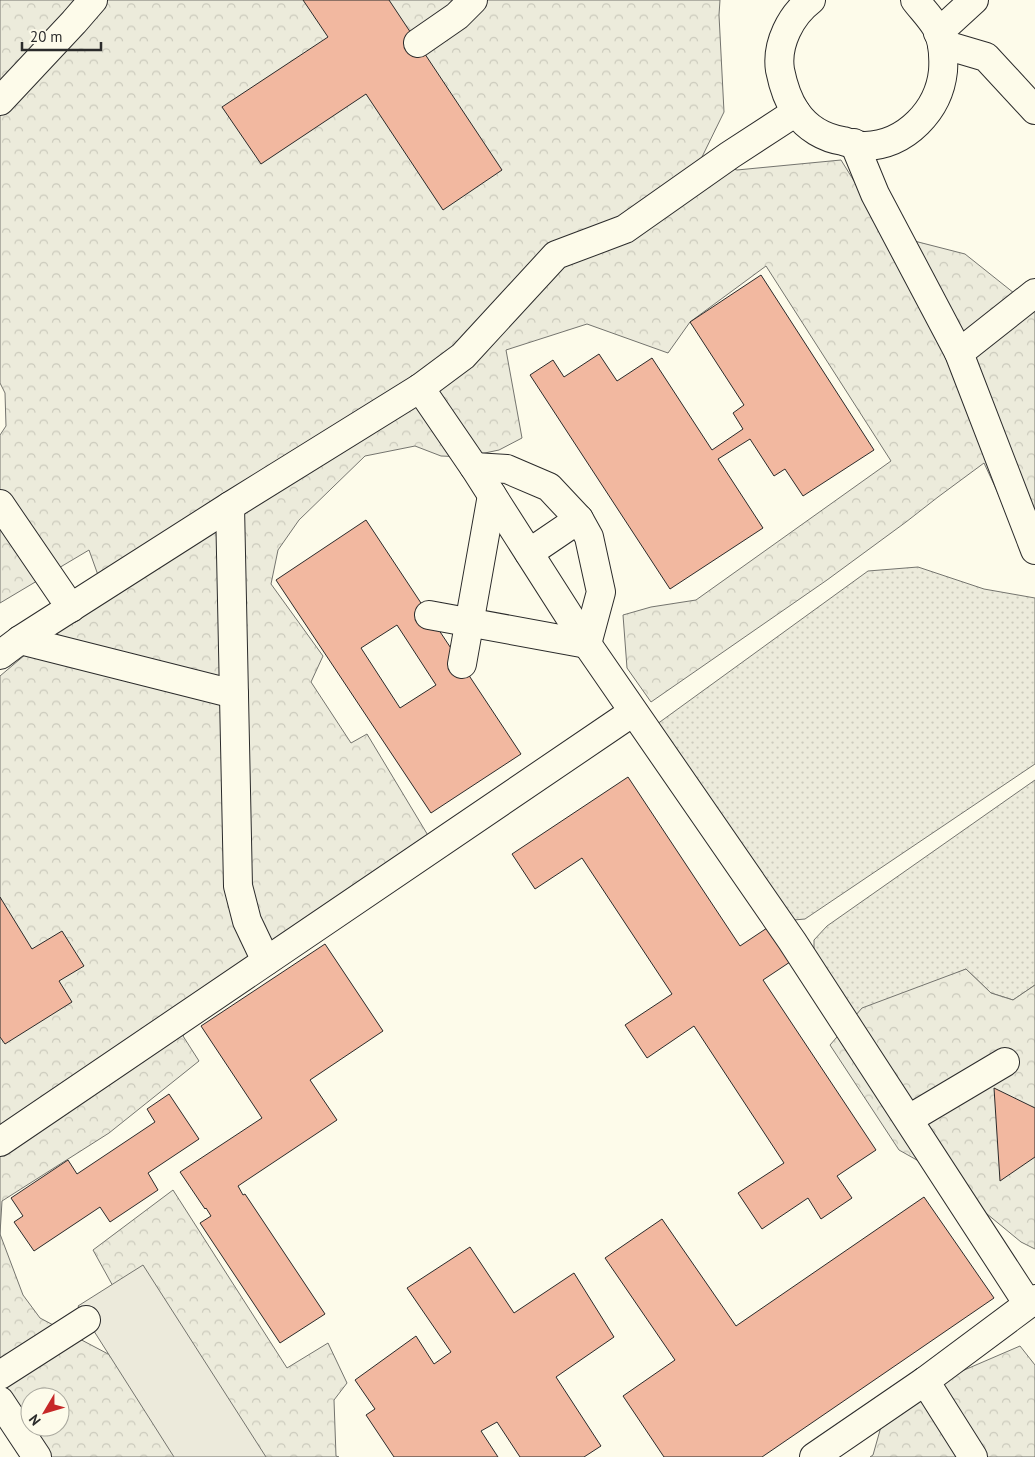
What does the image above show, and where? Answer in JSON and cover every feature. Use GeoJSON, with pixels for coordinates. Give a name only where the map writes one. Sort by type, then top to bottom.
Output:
{"type":"FeatureCollection","features":[{"type":"Feature","properties":{"kind":"lane"},"geometry":{"type":"LineString","coordinates":[[0,102],[93,0]]}},
{"type":"Feature","properties":{"kind":"lane"},"geometry":{"type":"LineString","coordinates":[[418,43],[457,16],[473,0]]}},
{"type":"Feature","properties":{"kind":"lane"},"geometry":{"type":"LineString","coordinates":[[804,2],[790,22],[782,44],[780,65],[783,88],[796,112],[810,127],[830,139],[865,146],[889,141],[908,131],[929,110],[942,84],[944,61],[940,39],[935,26],[914,0]]}},
{"type":"Feature","properties":{"kind":"lane"},"geometry":{"type":"LineString","coordinates":[[940,39],[974,0]]}},
{"type":"Feature","properties":{"kind":"lane"},"geometry":{"type":"LineString","coordinates":[[940,39],[986,57],[1035,110]]}},
{"type":"Feature","properties":{"kind":"lane"},"geometry":{"type":"LineString","coordinates":[[10,647],[230,506],[420,388],[462,356],[556,255],[625,229],[730,155],[796,112]]}},
{"type":"Feature","properties":{"kind":"lane"},"geometry":{"type":"LineString","coordinates":[[854,144],[875,194],[960,353],[1035,550]]}},
{"type":"Feature","properties":{"kind":"lane"},"geometry":{"type":"LineString","coordinates":[[960,353],[1035,293]]}},
{"type":"Feature","properties":{"kind":"lane"},"geometry":{"type":"LineString","coordinates":[[420,388],[474,467],[587,644],[792,941],[1032,1301],[925,1381],[814,1457]]}},
{"type":"Feature","properties":{"kind":"lane"},"geometry":{"type":"LineString","coordinates":[[474,467],[507,469],[549,487],[579,519],[589,537],[601,592],[587,644]]}},
{"type":"Feature","properties":{"kind":"lane"},"geometry":{"type":"LineString","coordinates":[[462,664],[492,495]]}},
{"type":"Feature","properties":{"kind":"lane"},"geometry":{"type":"LineString","coordinates":[[0,504],[71,608]]}},
{"type":"Feature","properties":{"kind":"lane"},"geometry":{"type":"LineString","coordinates":[[230,506],[238,886],[247,920],[266,961]]}},
{"type":"Feature","properties":{"kind":"lane"},"geometry":{"type":"LineString","coordinates":[[529,553],[579,519]]}},
{"type":"Feature","properties":{"kind":"lane"},"geometry":{"type":"LineString","coordinates":[[429,615],[587,644]]}},
{"type":"Feature","properties":{"kind":"lane"},"geometry":{"type":"LineString","coordinates":[[10,647],[234,694]]}},
{"type":"Feature","properties":{"kind":"lane"},"geometry":{"type":"LineString","coordinates":[[0,1142],[633,712]]}},
{"type":"Feature","properties":{"kind":"lane"},"geometry":{"type":"LineString","coordinates":[[909,1119],[1005,1062]]}},
{"type":"Feature","properties":{"kind":"lane"},"geometry":{"type":"LineString","coordinates":[[0,1376],[86,1320]]}},
{"type":"Feature","properties":{"kind":"lane"},"geometry":{"type":"LineString","coordinates":[[925,1381],[972,1457]]}},
{"type":"Feature","properties":{"kind":"lane"},"geometry":{"type":"LineString","coordinates":[[0,1401],[37,1457]]}},
{"type":"Feature","properties":{"kind":"green space"},"geometry":{"type":"Polygon","coordinates":[[[0,0],[720,0],[719,15],[724,112],[701,159],[737,170],[841,160],[887,234],[965,254],[1029,305],[1035,312],[1035,527],[1012,528],[984,463],[827,580],[651,702],[627,668],[623,615],[651,607],[696,600],[891,461],[766,266],[690,322],[668,353],[587,324],[506,350],[522,438],[499,450],[466,457],[441,456],[415,446],[365,456],[299,520],[278,550],[271,584],[323,656],[311,682],[351,743],[367,734],[441,857],[193,1024],[183,1036],[199,1061],[109,1133],[2,1201],[0,1234],[0,676],[103,589],[89,550],[0,603],[0,435],[6,426],[5,393],[0,383],[0,0]]]}},
{"type":"Feature","properties":{"kind":"green space"},"geometry":{"type":"Polygon","coordinates":[[[918,567],[984,589],[1035,598],[1035,764],[805,919],[794,920],[653,727],[868,571],[918,567]]]}},
{"type":"Feature","properties":{"kind":"green space"},"geometry":{"type":"Polygon","coordinates":[[[1035,780],[1035,985],[1013,1000],[991,993],[966,969],[852,1020],[814,957],[814,940],[827,926],[1035,780]]]}},
{"type":"Feature","properties":{"kind":"green space"},"geometry":{"type":"Polygon","coordinates":[[[966,969],[991,993],[1013,1000],[1035,985],[1035,1249],[1021,1242],[981,1209],[956,1182],[899,1150],[830,1045],[862,1008],[966,969]]]}},
{"type":"Feature","properties":{"kind":"green space"},"geometry":{"type":"Polygon","coordinates":[[[173,1190],[287,1368],[328,1343],[347,1383],[334,1400],[336,1456],[339,1457],[42,1457],[29,1437],[70,1437],[70,1387],[20,1387],[20,1423],[0,1392],[0,1234],[23,1295],[40,1318],[110,1355],[114,1288],[93,1250],[173,1190]]]}},
{"type":"Feature","properties":{"kind":"green space"},"geometry":{"type":"Polygon","coordinates":[[[1020,1346],[1035,1365],[1035,1457],[870,1457],[873,1455],[886,1409],[955,1374],[1020,1346]]]}},
{"type":"Feature","properties":{"kind":"shaded area"},"geometry":{"type":"Polygon","coordinates":[[[143,1265],[266,1457],[174,1457],[78,1306],[143,1265]]]}},
{"type":"Feature","properties":{"kind":"building"},"geometry":{"type":"Polygon","coordinates":[[[303,0],[389,0],[502,170],[443,210],[366,94],[261,164],[222,107],[328,37],[303,0]]]}},
{"type":"Feature","properties":{"kind":"building"},"geometry":{"type":"Polygon","coordinates":[[[761,275],[874,450],[803,496],[785,469],[774,476],[750,439],[718,459],[763,528],[670,589],[530,375],[553,360],[564,377],[599,354],[617,381],[652,358],[712,450],[743,429],[733,413],[744,405],[690,322],[761,275]]]}},
{"type":"Feature","properties":{"kind":"building"},"geometry":{"type":"Polygon","coordinates":[[[366,520],[521,754],[431,813],[276,580],[366,520]],[[397,625],[361,648],[400,708],[436,685],[397,625]]]}},
{"type":"Feature","properties":{"kind":"building"},"geometry":{"type":"Polygon","coordinates":[[[628,777],[740,946],[770,926],[793,960],[763,980],[876,1150],[837,1176],[852,1198],[821,1219],[808,1198],[762,1229],[738,1193],[784,1163],[694,1026],[647,1058],[625,1025],[672,994],[582,858],[535,889],[512,854],[628,777]]]}},
{"type":"Feature","properties":{"kind":"building"},"geometry":{"type":"Polygon","coordinates":[[[0,897],[32,949],[62,931],[84,966],[59,981],[72,1002],[5,1044],[0,1037],[0,897]]]}},
{"type":"Feature","properties":{"kind":"building"},"geometry":{"type":"Polygon","coordinates":[[[325,944],[383,1031],[310,1080],[337,1120],[238,1186],[325,1314],[280,1343],[200,1223],[211,1216],[180,1172],[262,1118],[201,1026],[325,944]]]}},
{"type":"Feature","properties":{"kind":"building"},"geometry":{"type":"Polygon","coordinates":[[[994,1088],[1035,1108],[1035,1157],[1000,1181],[994,1088]]]}},
{"type":"Feature","properties":{"kind":"building"},"geometry":{"type":"Polygon","coordinates":[[[169,1094],[199,1139],[148,1173],[158,1190],[110,1222],[100,1207],[34,1251],[14,1222],[23,1216],[11,1198],[68,1160],[77,1174],[155,1122],[147,1109],[169,1094]]]}},
{"type":"Feature","properties":{"kind":"building"},"geometry":{"type":"Polygon","coordinates":[[[924,1197],[994,1298],[762,1457],[664,1457],[623,1396],[675,1360],[605,1258],[662,1219],[736,1326],[924,1197]]]}},
{"type":"Feature","properties":{"kind":"building"},"geometry":{"type":"Polygon","coordinates":[[[470,1247],[514,1313],[574,1273],[614,1337],[556,1377],[601,1446],[584,1457],[520,1457],[497,1422],[481,1431],[498,1457],[394,1457],[366,1415],[375,1409],[355,1380],[416,1336],[434,1364],[451,1352],[407,1288],[470,1247]]]}}]}
